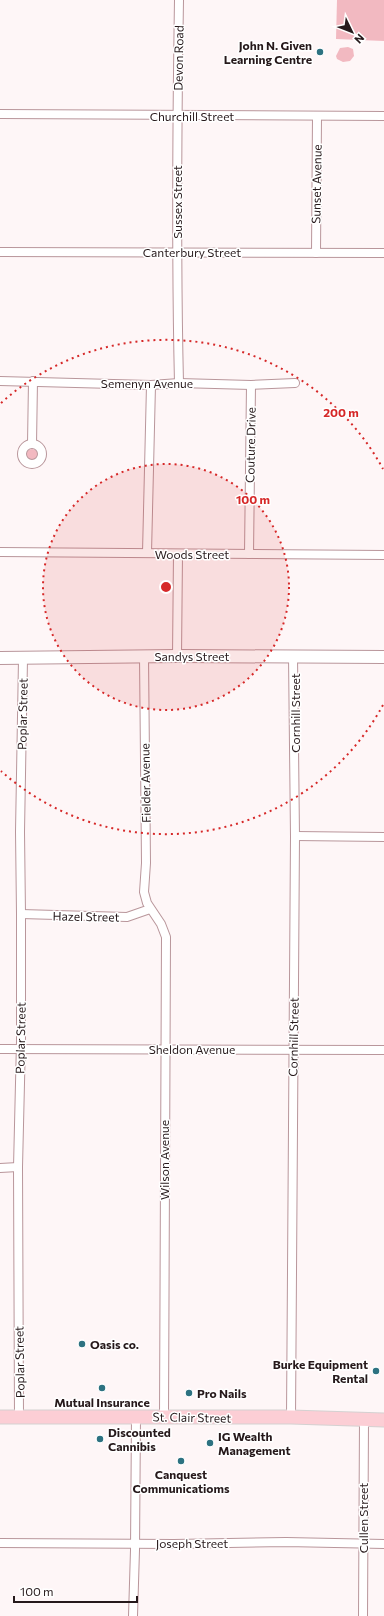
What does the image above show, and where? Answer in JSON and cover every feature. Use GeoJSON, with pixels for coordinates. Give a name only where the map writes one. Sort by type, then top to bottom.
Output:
{"type":"FeatureCollection","features":[{"type":"Feature","properties":{"kind":"main road","name":"St. Clair Street"},"geometry":{"type":"LineString","coordinates":[[0,1417],[164,1416],[291,1417],[384,1420]]}},
{"type":"Feature","properties":{"kind":"street","name":"Devon Road"},"geometry":{"type":"LineString","coordinates":[[177,116],[179,0]]}},
{"type":"Feature","properties":{"kind":"street","name":"Churchill Street"},"geometry":{"type":"LineString","coordinates":[[0,114],[384,116]]}},
{"type":"Feature","properties":{"kind":"street","name":"Sussex Street"},"geometry":{"type":"LineString","coordinates":[[177,116],[179,383]]}},
{"type":"Feature","properties":{"kind":"street","name":"Sunset Avenue"},"geometry":{"type":"LineString","coordinates":[[316,253],[317,116]]}},
{"type":"Feature","properties":{"kind":"street","name":"Canterbury Street"},"geometry":{"type":"LineString","coordinates":[[0,252],[384,253]]}},
{"type":"Feature","properties":{"kind":"street","name":"Semenyn Avenue"},"geometry":{"type":"LineString","coordinates":[[0,381],[151,385],[179,383],[251,385],[295,383]]}},
{"type":"Feature","properties":{"kind":"street"},"geometry":{"type":"LineString","coordinates":[[32,444],[33,381]]}},
{"type":"Feature","properties":{"kind":"street"},"geometry":{"type":"LineString","coordinates":[[147,553],[151,385]]}},
{"type":"Feature","properties":{"kind":"street","name":"Couture Drive"},"geometry":{"type":"LineString","coordinates":[[249,554],[251,385]]}},
{"type":"Feature","properties":{"kind":"street","name":"Woods Street"},"geometry":{"type":"LineString","coordinates":[[0,552],[384,555]]}},
{"type":"Feature","properties":{"kind":"street"},"geometry":{"type":"LineString","coordinates":[[178,554],[178,656]]}},
{"type":"Feature","properties":{"kind":"street","name":"Sandys Street"},"geometry":{"type":"LineString","coordinates":[[0,658],[23,659],[144,656],[384,657]]}},
{"type":"Feature","properties":{"kind":"street","name":"Fielder Avenue"},"geometry":{"type":"LineString","coordinates":[[144,656],[146,863],[144,892],[150,909]]}},
{"type":"Feature","properties":{"kind":"street","name":"Cornhill Street"},"geometry":{"type":"LineString","coordinates":[[291,1417],[295,836],[294,656]]}},
{"type":"Feature","properties":{"kind":"street","name":"Poplar Street"},"geometry":{"type":"LineString","coordinates":[[19,1417],[18,1168],[21,914],[20,832],[23,659]]}},
{"type":"Feature","properties":{"kind":"street"},"geometry":{"type":"LineString","coordinates":[[295,836],[384,837]]}},
{"type":"Feature","properties":{"kind":"street","name":"Hazel Street"},"geometry":{"type":"LineString","coordinates":[[21,914],[127,917],[150,909]]}},
{"type":"Feature","properties":{"kind":"street","name":"Wilson Avenue"},"geometry":{"type":"LineString","coordinates":[[150,909],[161,924],[166,937],[164,1049],[164,1416]]}},
{"type":"Feature","properties":{"kind":"street","name":"Sheldon Avenue"},"geometry":{"type":"LineString","coordinates":[[0,1049],[384,1050]]}},
{"type":"Feature","properties":{"kind":"street"},"geometry":{"type":"LineString","coordinates":[[0,1168],[18,1168]]}},
{"type":"Feature","properties":{"kind":"street"},"geometry":{"type":"LineString","coordinates":[[133,1616],[136,1417]]}},
{"type":"Feature","properties":{"kind":"street","name":"Cullen Street"},"geometry":{"type":"LineString","coordinates":[[363,1616],[364,1420]]}},
{"type":"Feature","properties":{"kind":"street","name":"Joseph Street"},"geometry":{"type":"LineString","coordinates":[[0,1543],[135,1544],[286,1542],[384,1544]]}},
{"type":"Feature","properties":{"kind":"shaded area"},"geometry":{"type":"Polygon","coordinates":[[[337,0],[384,0],[384,41],[336,39],[337,0]]]}},
{"type":"Feature","properties":{"kind":"shaded area"},"geometry":{"type":"Polygon","coordinates":[[[348,47],[353,49],[354,56],[350,61],[343,62],[337,59],[336,56],[340,48],[348,47]]]}},
{"type":"Feature","properties":{"kind":"shaded area"},"geometry":{"type":"Polygon","coordinates":[[[32,449],[36,451],[38,455],[36,459],[32,461],[28,459],[26,455],[28,451],[32,449]]]}},
{"type":"Feature","properties":{"kind":"place","name":"John N. Given Learning Centre"},"geometry":{"type":"Point","coordinates":[320,52]}},
{"type":"Feature","properties":{"kind":"place","name":"Oasis co."},"geometry":{"type":"Point","coordinates":[82,1344]}},
{"type":"Feature","properties":{"kind":"place","name":"Burke Equipment Rental"},"geometry":{"type":"Point","coordinates":[376,1371]}},
{"type":"Feature","properties":{"kind":"place","name":"Mutual Insurance"},"geometry":{"type":"Point","coordinates":[102,1388]}},
{"type":"Feature","properties":{"kind":"place","name":"Pro Nails"},"geometry":{"type":"Point","coordinates":[189,1393]}},
{"type":"Feature","properties":{"kind":"place","name":"Discounted Cannibis"},"geometry":{"type":"Point","coordinates":[100,1439]}},
{"type":"Feature","properties":{"kind":"place","name":"IG Wealth Management"},"geometry":{"type":"Point","coordinates":[210,1443]}},
{"type":"Feature","properties":{"kind":"place","name":"Canquest Communicatioms"},"geometry":{"type":"Point","coordinates":[181,1461]}}]}
